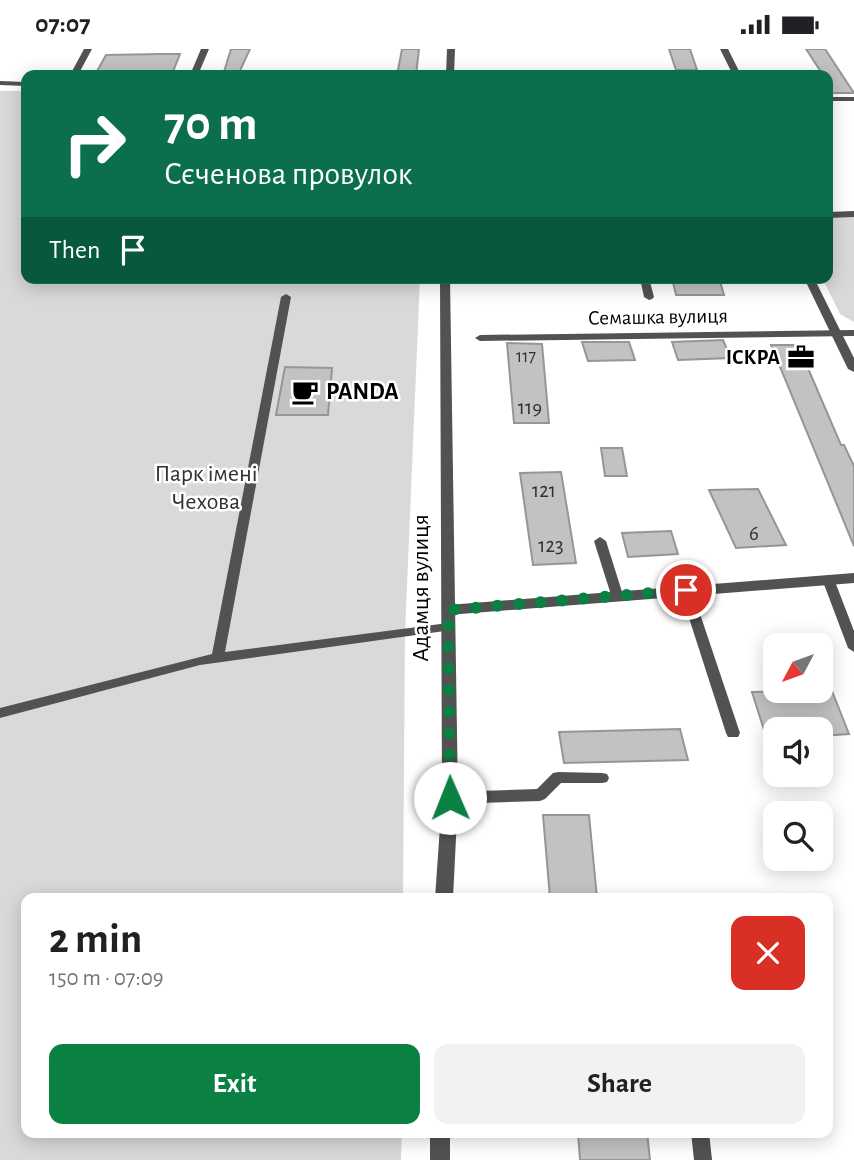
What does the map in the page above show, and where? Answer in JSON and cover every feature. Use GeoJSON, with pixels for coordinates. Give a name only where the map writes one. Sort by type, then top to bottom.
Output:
{"type":"FeatureCollection","features":[{"type":"Feature","properties":{"kind":"street"},"geometry":{"type":"LineString","coordinates":[[77,70],[88,49]]}},
{"type":"Feature","properties":{"kind":"street"},"geometry":{"type":"LineString","coordinates":[[196,70],[205,49]]}},
{"type":"Feature","properties":{"kind":"street"},"geometry":{"type":"LineString","coordinates":[[450,70],[451,49]]}},
{"type":"Feature","properties":{"kind":"street"},"geometry":{"type":"LineString","coordinates":[[724,49],[734,70]]}},
{"type":"Feature","properties":{"kind":"street"},"geometry":{"type":"LineString","coordinates":[[0,83],[21,83]]}},
{"type":"Feature","properties":{"kind":"street"},"geometry":{"type":"LineString","coordinates":[[833,99],[854,99]]}},
{"type":"Feature","properties":{"kind":"street"},"geometry":{"type":"LineString","coordinates":[[833,215],[854,214]]}},
{"type":"Feature","properties":{"kind":"street","name":"Адамця вулиця"},"geometry":{"type":"LineString","coordinates":[[444,893],[450,798],[445,284]]}},
{"type":"Feature","properties":{"kind":"street"},"geometry":{"type":"LineString","coordinates":[[812,284],[854,369]]}},
{"type":"Feature","properties":{"kind":"street"},"geometry":{"type":"LineString","coordinates":[[448,610],[854,578]]}},
{"type":"Feature","properties":{"kind":"street"},"geometry":{"type":"LineString","coordinates":[[440,1138],[440,1160]]}},
{"type":"Feature","properties":{"kind":"lane"},"geometry":{"type":"LineString","coordinates":[[646,284],[649,297]]}},
{"type":"Feature","properties":{"kind":"lane"},"geometry":{"type":"LineString","coordinates":[[218,657],[286,297]]}},
{"type":"Feature","properties":{"kind":"lane","name":"Семашка вулиця"},"geometry":{"type":"LineString","coordinates":[[480,338],[854,333]]}},
{"type":"Feature","properties":{"kind":"lane"},"geometry":{"type":"LineString","coordinates":[[600,541],[617,595]]}},
{"type":"Feature","properties":{"kind":"lane"},"geometry":{"type":"LineString","coordinates":[[828,579],[854,648]]}},
{"type":"Feature","properties":{"kind":"lane"},"geometry":{"type":"LineString","coordinates":[[686,590],[733,733]]}},
{"type":"Feature","properties":{"kind":"lane"},"geometry":{"type":"LineString","coordinates":[[0,713],[218,657],[448,627]]}},
{"type":"Feature","properties":{"kind":"lane"},"geometry":{"type":"LineString","coordinates":[[450,798],[540,795],[558,777],[602,778]]}},
{"type":"Feature","properties":{"kind":"lane"},"geometry":{"type":"LineString","coordinates":[[701,1138],[704,1160]]}},
{"type":"Feature","properties":{"kind":"green space","name":"Парк імені Чехова"},"geometry":{"type":"Polygon","coordinates":[[[0,91],[21,91],[21,284],[420,284],[405,633],[403,893],[21,893],[21,1138],[402,1138],[401,1160],[0,1160],[0,91]]]}},
{"type":"Feature","properties":{"kind":"green space"},"geometry":{"type":"Polygon","coordinates":[[[833,217],[854,217],[854,322],[840,314],[825,284],[833,284],[833,217]]]}},
{"type":"Feature","properties":{"kind":"building"},"geometry":{"type":"Polygon","coordinates":[[[231,49],[250,49],[240,70],[225,70],[231,49]]]}},
{"type":"Feature","properties":{"kind":"building"},"geometry":{"type":"Polygon","coordinates":[[[402,49],[419,49],[417,70],[398,70],[402,49]]]}},
{"type":"Feature","properties":{"kind":"building"},"geometry":{"type":"Polygon","coordinates":[[[669,49],[690,49],[697,70],[676,70],[669,49]]]}},
{"type":"Feature","properties":{"kind":"building"},"geometry":{"type":"Polygon","coordinates":[[[806,49],[825,49],[854,93],[833,93],[833,70],[820,70],[806,49]]]}},
{"type":"Feature","properties":{"kind":"building"},"geometry":{"type":"Polygon","coordinates":[[[180,54],[174,70],[98,70],[106,55],[180,54]]]}},
{"type":"Feature","properties":{"kind":"building"},"geometry":{"type":"Polygon","coordinates":[[[673,284],[721,284],[724,295],[676,295],[673,284]]]}},
{"type":"Feature","properties":{"kind":"building"},"geometry":{"type":"Polygon","coordinates":[[[723,340],[731,358],[678,360],[672,342],[723,340]]]}},
{"type":"Feature","properties":{"kind":"building"},"geometry":{"type":"Polygon","coordinates":[[[582,342],[629,342],[635,360],[588,361],[582,342]]]}},
{"type":"Feature","properties":{"kind":"building"},"geometry":{"type":"Polygon","coordinates":[[[507,343],[542,344],[549,423],[514,423],[507,343]]]}},
{"type":"Feature","properties":{"kind":"building"},"geometry":{"type":"Polygon","coordinates":[[[771,345],[798,345],[841,445],[844,445],[854,466],[854,546],[771,345]]]}},
{"type":"Feature","properties":{"kind":"building"},"geometry":{"type":"Polygon","coordinates":[[[285,367],[332,368],[328,415],[276,415],[285,367]]]}},
{"type":"Feature","properties":{"kind":"building"},"geometry":{"type":"Polygon","coordinates":[[[601,448],[622,448],[627,476],[605,476],[601,448]]]}},
{"type":"Feature","properties":{"kind":"building"},"geometry":{"type":"Polygon","coordinates":[[[561,472],[576,563],[533,565],[520,473],[561,472]]]}},
{"type":"Feature","properties":{"kind":"building"},"geometry":{"type":"Polygon","coordinates":[[[758,489],[786,545],[736,548],[709,490],[758,489]]]}},
{"type":"Feature","properties":{"kind":"building"},"geometry":{"type":"Polygon","coordinates":[[[671,531],[678,554],[628,557],[622,533],[671,531]]]}},
{"type":"Feature","properties":{"kind":"building"},"geometry":{"type":"Polygon","coordinates":[[[752,692],[763,692],[763,703],[833,703],[833,694],[849,734],[833,735],[833,717],[763,717],[763,727],[752,692]]]}},
{"type":"Feature","properties":{"kind":"building"},"geometry":{"type":"Polygon","coordinates":[[[680,729],[688,760],[564,763],[559,732],[680,729]]]}},
{"type":"Feature","properties":{"kind":"building"},"geometry":{"type":"Polygon","coordinates":[[[543,815],[589,815],[597,893],[550,893],[543,815]]]}},
{"type":"Feature","properties":{"kind":"building"},"geometry":{"type":"Polygon","coordinates":[[[578,1138],[648,1138],[650,1160],[580,1160],[578,1138]]]}},
{"type":"Feature","properties":{"kind":"place","name":"ІСКРА"},"geometry":{"type":"Point","coordinates":[801,357]}},
{"type":"Feature","properties":{"kind":"place","name":"PANDA"},"geometry":{"type":"Point","coordinates":[305,392]}},
{"type":"Feature","properties":{"kind":"route"},"geometry":{"type":"LineString","coordinates":[[450,798],[448,610],[686,590]]}}]}
